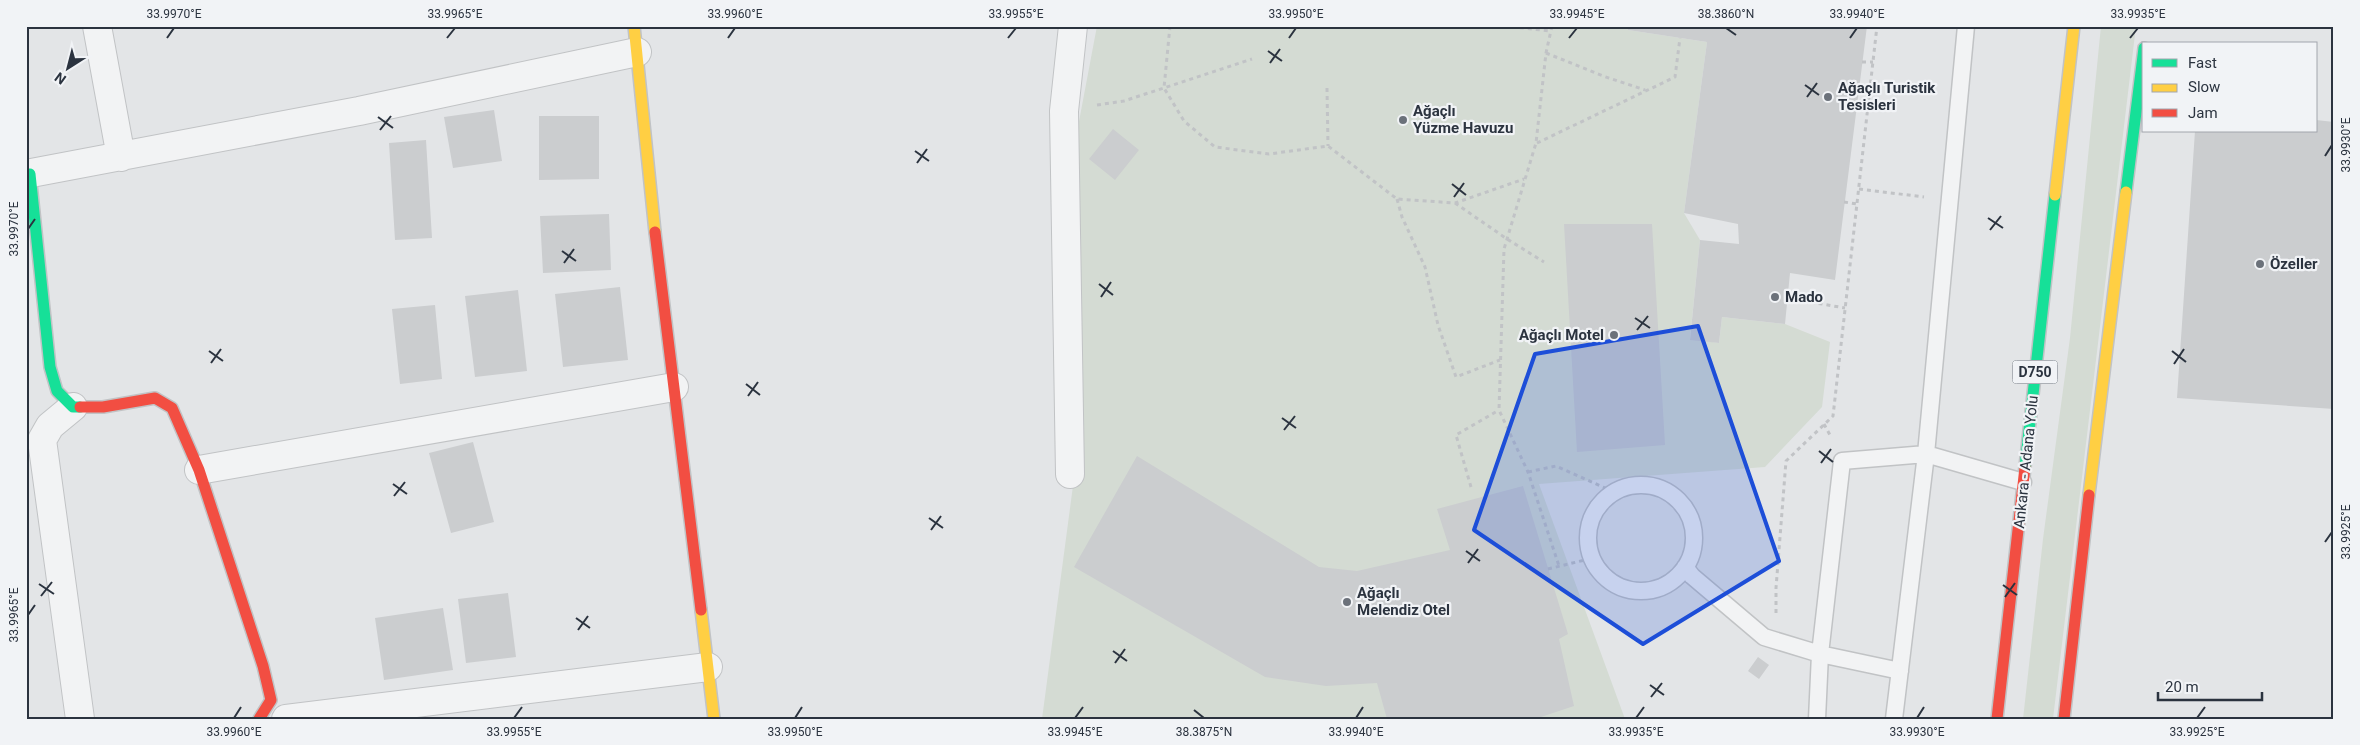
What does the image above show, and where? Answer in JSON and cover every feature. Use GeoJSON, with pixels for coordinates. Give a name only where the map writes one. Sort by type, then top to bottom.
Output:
{"type":"FeatureCollection","features":[{"type":"Feature","properties":{"kind":"main road","name":"Ankara - Adana Yolu"},"geometry":{"type":"LineString","coordinates":[[1997,719],[2074,26]]}},
{"type":"Feature","properties":{"kind":"main road"},"geometry":{"type":"LineString","coordinates":[[635,39],[714,719]]}},
{"type":"Feature","properties":{"kind":"main road"},"geometry":{"type":"LineString","coordinates":[[2064,719],[2101,388],[2142,64]]}},
{"type":"Feature","properties":{"kind":"main road"},"geometry":{"type":"LineString","coordinates":[[28,174],[50,367],[57,391],[73,407],[103,407],[155,398],[172,408],[199,470],[263,666],[271,700],[259,719]]}},
{"type":"Feature","properties":{"kind":"street"},"geometry":{"type":"LineString","coordinates":[[96,26],[121,156]]}},
{"type":"Feature","properties":{"kind":"street"},"geometry":{"type":"LineString","coordinates":[[1070,474],[1064,111],[1073,26]]}},
{"type":"Feature","properties":{"kind":"street"},"geometry":{"type":"LineString","coordinates":[[28,174],[359,112],[635,39]]}},
{"type":"Feature","properties":{"kind":"street"},"geometry":{"type":"LineString","coordinates":[[199,470],[674,387]]}},
{"type":"Feature","properties":{"kind":"street"},"geometry":{"type":"LineString","coordinates":[[73,407],[50,426],[42,440],[37,479],[80,719]]}},
{"type":"Feature","properties":{"kind":"street"},"geometry":{"type":"LineString","coordinates":[[286,719],[708,667]]}},
{"type":"Feature","properties":{"kind":"lane"},"geometry":{"type":"LineString","coordinates":[[1894,719],[1926,454],[1966,26]]}},
{"type":"Feature","properties":{"kind":"lane"},"geometry":{"type":"LineString","coordinates":[[1817,719],[1820,654],[1842,460],[1926,454],[2023,482]]}},
{"type":"Feature","properties":{"kind":"lane"},"geometry":{"type":"LineString","coordinates":[[1646,485],[1662,489],[1676,498],[1687,511],[1693,526],[1694,543],[1690,559],[1669,584],[1653,590],[1636,591],[1620,586],[1606,578],[1593,558],[1588,533],[1592,517],[1601,503],[1614,492],[1629,486],[1646,485]]}},
{"type":"Feature","properties":{"kind":"lane"},"geometry":{"type":"LineString","coordinates":[[1685,567],[1692,576],[1764,637],[1820,654],[1900,671]]}},
{"type":"Feature","properties":{"kind":"path"},"geometry":{"type":"LineString","coordinates":[[1170,26],[1164,88],[1184,122],[1215,147],[1269,154],[1328,146],[1397,199],[1455,202],[1525,179]]}},
{"type":"Feature","properties":{"kind":"path"},"geometry":{"type":"LineString","coordinates":[[1504,26],[1551,31]]}},
{"type":"Feature","properties":{"kind":"path"},"geometry":{"type":"LineString","coordinates":[[1552,26],[1546,53],[1536,143],[1504,249],[1499,410],[1528,472],[1559,566]]}},
{"type":"Feature","properties":{"kind":"path"},"geometry":{"type":"LineString","coordinates":[[1777,641],[1776,588],[1786,461],[1833,416],[1877,26]]}},
{"type":"Feature","properties":{"kind":"path"},"geometry":{"type":"LineString","coordinates":[[1536,143],[1675,77],[1680,38]]}},
{"type":"Feature","properties":{"kind":"path"},"geometry":{"type":"LineString","coordinates":[[1546,53],[1603,76],[1645,90]]}},
{"type":"Feature","properties":{"kind":"path"},"geometry":{"type":"LineString","coordinates":[[1064,111],[1124,101],[1252,59]]}},
{"type":"Feature","properties":{"kind":"path"},"geometry":{"type":"LineString","coordinates":[[1862,62],[1873,62]]}},
{"type":"Feature","properties":{"kind":"path"},"geometry":{"type":"LineString","coordinates":[[1327,88],[1328,146]]}},
{"type":"Feature","properties":{"kind":"path"},"geometry":{"type":"LineString","coordinates":[[1859,189],[1932,198]]}},
{"type":"Feature","properties":{"kind":"path"},"geometry":{"type":"LineString","coordinates":[[1397,199],[1402,217],[1425,268],[1438,325],[1456,377],[1500,360]]}},
{"type":"Feature","properties":{"kind":"path"},"geometry":{"type":"LineString","coordinates":[[1455,202],[1507,240],[1544,262]]}},
{"type":"Feature","properties":{"kind":"path"},"geometry":{"type":"LineString","coordinates":[[1844,202],[1857,204]]}},
{"type":"Feature","properties":{"kind":"path"},"geometry":{"type":"LineString","coordinates":[[1787,298],[1845,308]]}},
{"type":"Feature","properties":{"kind":"path"},"geometry":{"type":"LineString","coordinates":[[1471,487],[1456,435],[1499,410]]}},
{"type":"Feature","properties":{"kind":"path"},"geometry":{"type":"LineString","coordinates":[[1528,472],[1556,466],[1614,492]]}},
{"type":"Feature","properties":{"kind":"path"},"geometry":{"type":"LineString","coordinates":[[1548,569],[1593,558]]}},
{"type":"Feature","properties":{"kind":"highlighted area"},"geometry":{"type":"Polygon","coordinates":[[[1698,326],[1779,561],[1643,644],[1474,530],[1535,354],[1698,326]]]}},
{"type":"Feature","properties":{"kind":"shaded area"},"geometry":{"type":"Polygon","coordinates":[[[1097,26],[1628,26],[1628,30],[1707,42],[1684,213],[1700,240],[1690,339],[1719,343],[1722,317],[1785,324],[1830,342],[1822,407],[1765,467],[1539,484],[1625,719],[1042,719],[1082,418],[1077,132],[1097,26]]]}},
{"type":"Feature","properties":{"kind":"shaded area"},"geometry":{"type":"Polygon","coordinates":[[[2101,26],[2136,26],[2053,719],[2023,719],[2043,539],[2070,338],[2101,26]]]}},
{"type":"Feature","properties":{"kind":"building"},"geometry":{"type":"Polygon","coordinates":[[[1628,26],[1867,26],[1835,280],[1790,273],[1785,324],[1722,317],[1719,343],[1690,340],[1700,240],[1739,244],[1738,224],[1684,213],[1707,42],[1628,30],[1628,26]]]}},
{"type":"Feature","properties":{"kind":"building"},"geometry":{"type":"Polygon","coordinates":[[[494,110],[502,161],[453,168],[444,117],[494,110]]]}},
{"type":"Feature","properties":{"kind":"building"},"geometry":{"type":"Polygon","coordinates":[[[539,116],[599,116],[599,179],[539,180],[539,116]]]}},
{"type":"Feature","properties":{"kind":"building","name":"Özeller"},"geometry":{"type":"Polygon","coordinates":[[[2318,120],[2334,122],[2334,409],[2177,398],[2195,132],[2318,132],[2318,120]]]}},
{"type":"Feature","properties":{"kind":"building"},"geometry":{"type":"Polygon","coordinates":[[[1113,129],[1139,150],[1115,180],[1089,159],[1113,129]]]}},
{"type":"Feature","properties":{"kind":"building"},"geometry":{"type":"Polygon","coordinates":[[[426,140],[432,238],[395,240],[389,143],[426,140]]]}},
{"type":"Feature","properties":{"kind":"building"},"geometry":{"type":"Polygon","coordinates":[[[609,214],[611,270],[543,273],[540,216],[609,214]]]}},
{"type":"Feature","properties":{"kind":"building","name":"Ağaçlı Motel"},"geometry":{"type":"Polygon","coordinates":[[[1564,224],[1652,224],[1665,445],[1577,452],[1564,224]]]}},
{"type":"Feature","properties":{"kind":"building"},"geometry":{"type":"Polygon","coordinates":[[[620,287],[628,360],[563,367],[555,294],[620,287]]]}},
{"type":"Feature","properties":{"kind":"building"},"geometry":{"type":"Polygon","coordinates":[[[518,290],[527,371],[475,377],[465,296],[518,290]]]}},
{"type":"Feature","properties":{"kind":"building"},"geometry":{"type":"Polygon","coordinates":[[[435,305],[442,379],[400,384],[392,309],[435,305]]]}},
{"type":"Feature","properties":{"kind":"building"},"geometry":{"type":"Polygon","coordinates":[[[473,442],[494,522],[451,533],[429,453],[473,442]]]}},
{"type":"Feature","properties":{"kind":"building","name":"Ağaçlı Melendiz Otel"},"geometry":{"type":"Polygon","coordinates":[[[1137,456],[1319,567],[1357,571],[1450,550],[1437,509],[1523,486],[1568,634],[1559,639],[1574,706],[1535,719],[1387,719],[1377,683],[1326,686],[1265,677],[1074,567],[1137,456]]]}},
{"type":"Feature","properties":{"kind":"building"},"geometry":{"type":"Polygon","coordinates":[[[508,593],[516,657],[466,663],[458,599],[508,593]]]}},
{"type":"Feature","properties":{"kind":"building"},"geometry":{"type":"Polygon","coordinates":[[[443,608],[453,670],[384,680],[375,618],[443,608]]]}},
{"type":"Feature","properties":{"kind":"building"},"geometry":{"type":"Polygon","coordinates":[[[1758,657],[1769,665],[1759,679],[1748,671],[1758,657]]]}},
{"type":"Feature","properties":{"kind":"traffic: fast"},"geometry":{"type":"LineString","coordinates":[[2126,192],[2142,64]]}},
{"type":"Feature","properties":{"kind":"traffic: fast"},"geometry":{"type":"LineString","coordinates":[[30,174],[50,367],[57,391],[73,407],[80,407]]}},
{"type":"Feature","properties":{"kind":"traffic: fast"},"geometry":{"type":"LineString","coordinates":[[2025,467],[2055,195]]}},
{"type":"Feature","properties":{"kind":"traffic: slow"},"geometry":{"type":"LineString","coordinates":[[634,26],[655,232]]}},
{"type":"Feature","properties":{"kind":"traffic: slow"},"geometry":{"type":"LineString","coordinates":[[2055,195],[2074,26]]}},
{"type":"Feature","properties":{"kind":"traffic: slow"},"geometry":{"type":"LineString","coordinates":[[2089,495],[2126,192]]}},
{"type":"Feature","properties":{"kind":"traffic: slow"},"geometry":{"type":"LineString","coordinates":[[701,610],[714,719]]}},
{"type":"Feature","properties":{"kind":"traffic: jam"},"geometry":{"type":"LineString","coordinates":[[655,232],[701,610]]}},
{"type":"Feature","properties":{"kind":"traffic: jam"},"geometry":{"type":"LineString","coordinates":[[80,407],[103,407],[155,398],[172,408],[199,470],[263,666],[271,700],[259,719]]}},
{"type":"Feature","properties":{"kind":"traffic: jam"},"geometry":{"type":"LineString","coordinates":[[1997,719],[2025,467]]}},
{"type":"Feature","properties":{"kind":"traffic: jam"},"geometry":{"type":"LineString","coordinates":[[2064,719],[2089,495]]}},
{"type":"Feature","properties":{"kind":"place","name":"Ağaçlı Turistik Tesisleri"},"geometry":{"type":"Point","coordinates":[1828,97]}},
{"type":"Feature","properties":{"kind":"place","name":"Ağaçlı Yüzme Havuzu"},"geometry":{"type":"Point","coordinates":[1403,120]}},
{"type":"Feature","properties":{"kind":"place","name":"Özeller"},"geometry":{"type":"Point","coordinates":[2260,264]}},
{"type":"Feature","properties":{"kind":"place","name":"Mado"},"geometry":{"type":"Point","coordinates":[1775,297]}},
{"type":"Feature","properties":{"kind":"place","name":"Ağaçlı Motel"},"geometry":{"type":"Point","coordinates":[1614,335]}},
{"type":"Feature","properties":{"kind":"place","name":"Ağaçlı Melendiz Otel"},"geometry":{"type":"Point","coordinates":[1347,602]}}]}
